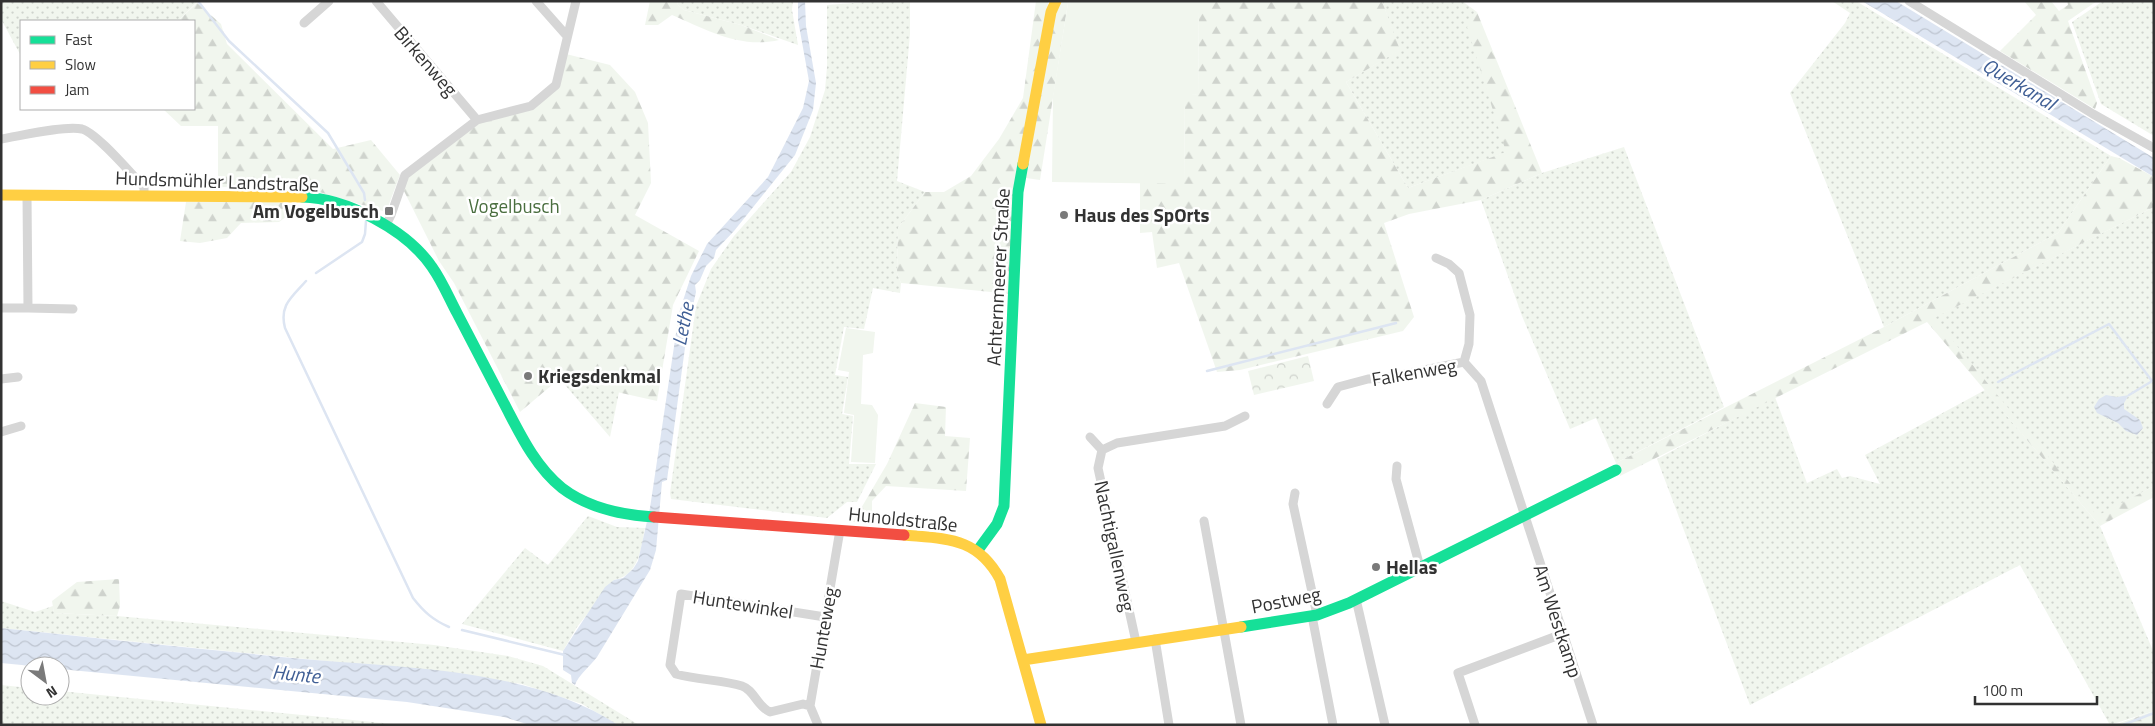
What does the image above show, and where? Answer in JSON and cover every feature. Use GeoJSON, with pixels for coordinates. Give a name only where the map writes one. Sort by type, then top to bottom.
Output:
{"type":"FeatureCollection","features":[{"type":"Feature","properties":{"kind":"street"},"geometry":{"type":"LineString","coordinates":[[304,23],[328,1]]}},
{"type":"Feature","properties":{"kind":"street","name":"Birkenweg"},"geometry":{"type":"LineString","coordinates":[[376,1],[478,120]]}},
{"type":"Feature","properties":{"kind":"street"},"geometry":{"type":"LineString","coordinates":[[536,1],[566,36]]}},
{"type":"Feature","properties":{"kind":"street"},"geometry":{"type":"LineString","coordinates":[[386,225],[395,206],[404,175],[478,120],[532,106],[556,85],[566,36],[576,1]]}},
{"type":"Feature","properties":{"kind":"street","name":"Achternmeerer Straße"},"geometry":{"type":"LineString","coordinates":[[978,550],[1002,516],[1004,506],[1015,293],[1018,192],[1051,12],[1056,1]]}},
{"type":"Feature","properties":{"kind":"street"},"geometry":{"type":"LineString","coordinates":[[1909,1],[2085,109],[2154,148]]}},
{"type":"Feature","properties":{"kind":"street"},"geometry":{"type":"LineString","coordinates":[[1,140],[61,130],[82,129],[93,135],[144,187],[144,195]]}},
{"type":"Feature","properties":{"kind":"street","name":"Hundsmühler Landstraße"},"geometry":{"type":"LineString","coordinates":[[1,195],[306,197],[346,205],[370,215],[386,225],[423,256],[437,274],[520,434],[532,455],[550,478],[578,500],[608,510],[644,518],[665,519]]}},
{"type":"Feature","properties":{"kind":"street"},"geometry":{"type":"LineString","coordinates":[[28,196],[28,308]]}},
{"type":"Feature","properties":{"kind":"street"},"geometry":{"type":"LineString","coordinates":[[1436,258],[1449,264],[1459,273],[1470,315],[1469,344],[1464,362]]}},
{"type":"Feature","properties":{"kind":"street"},"geometry":{"type":"LineString","coordinates":[[1,308],[73,309]]}},
{"type":"Feature","properties":{"kind":"street","name":"Falkenweg"},"geometry":{"type":"LineString","coordinates":[[1327,404],[1338,387],[1368,379],[1386,378],[1464,362],[1481,381],[1523,516]]}},
{"type":"Feature","properties":{"kind":"street"},"geometry":{"type":"LineString","coordinates":[[1,379],[18,377]]}},
{"type":"Feature","properties":{"kind":"street"},"geometry":{"type":"LineString","coordinates":[[1090,437],[1102,450],[1118,443],[1225,426],[1245,416]]}},
{"type":"Feature","properties":{"kind":"street"},"geometry":{"type":"LineString","coordinates":[[1,432],[21,426]]}},
{"type":"Feature","properties":{"kind":"street","name":"Nachtigallenweg"},"geometry":{"type":"LineString","coordinates":[[1102,450],[1098,468],[1136,642]]}},
{"type":"Feature","properties":{"kind":"street"},"geometry":{"type":"LineString","coordinates":[[1397,466],[1396,479],[1420,568]]}},
{"type":"Feature","properties":{"kind":"street","name":"Postweg"},"geometry":{"type":"LineString","coordinates":[[1023,660],[1315,616],[1356,600],[1616,470]]}},
{"type":"Feature","properties":{"kind":"street"},"geometry":{"type":"LineString","coordinates":[[1295,493],[1293,504],[1315,616],[1333,725]]}},
{"type":"Feature","properties":{"kind":"street","name":"Am Westkamp"},"geometry":{"type":"LineString","coordinates":[[1523,516],[1593,725]]}},
{"type":"Feature","properties":{"kind":"street","name":"Hunoldstraße"},"geometry":{"type":"LineString","coordinates":[[665,519],[952,539],[978,550],[994,568],[1000,579],[1041,725]]}},
{"type":"Feature","properties":{"kind":"street"},"geometry":{"type":"LineString","coordinates":[[1204,521],[1241,725]]}},
{"type":"Feature","properties":{"kind":"street","name":"Hunteweg"},"geometry":{"type":"LineString","coordinates":[[810,706],[840,530]]}},
{"type":"Feature","properties":{"kind":"street","name":"Huntewinkel"},"geometry":{"type":"LineString","coordinates":[[810,706],[803,704],[770,712],[758,704],[753,694],[743,686],[676,674],[670,665],[682,594],[825,617]]}},
{"type":"Feature","properties":{"kind":"street"},"geometry":{"type":"LineString","coordinates":[[1356,600],[1385,725]]}},
{"type":"Feature","properties":{"kind":"street"},"geometry":{"type":"LineString","coordinates":[[1475,725],[1458,673],[1562,634]]}},
{"type":"Feature","properties":{"kind":"street"},"geometry":{"type":"LineString","coordinates":[[1156,639],[1169,725]]}},
{"type":"Feature","properties":{"kind":"street"},"geometry":{"type":"LineString","coordinates":[[810,706],[818,725]]}},
{"type":"Feature","properties":{"kind":"green space"},"geometry":{"type":"Polygon","coordinates":[[[1,1],[198,1],[179,20],[20,20],[20,54],[1,19],[1,1]]]}},
{"type":"Feature","properties":{"kind":"green space"},"geometry":{"type":"Polygon","coordinates":[[[650,1],[677,1],[678,5],[684,10],[741,25],[779,40],[751,42],[737,40],[711,32],[672,15],[658,25],[645,25],[650,1]]]}},
{"type":"Feature","properties":{"kind":"green space"},"geometry":{"type":"Polygon","coordinates":[[[677,1],[793,1],[792,10],[798,45],[741,25],[684,10],[678,5],[677,1]]]}},
{"type":"Feature","properties":{"kind":"green space"},"geometry":{"type":"Polygon","coordinates":[[[910,1],[910,34],[897,181],[925,192],[898,228],[897,273],[901,283],[900,293],[873,288],[864,329],[844,327],[835,375],[848,377],[842,414],[853,416],[849,464],[876,464],[857,502],[847,502],[827,518],[671,499],[670,493],[696,306],[711,269],[734,236],[791,172],[810,137],[825,90],[827,5],[910,1]]]}},
{"type":"Feature","properties":{"kind":"green space"},"geometry":{"type":"Polygon","coordinates":[[[1036,1],[1048,1],[1048,9],[1015,192],[1011,294],[901,283],[897,273],[898,228],[925,192],[944,192],[971,176],[999,139],[1023,98],[1036,1]]]}},
{"type":"Feature","properties":{"kind":"green space"},"geometry":{"type":"Polygon","coordinates":[[[1060,1],[1075,1],[1068,3],[1040,180],[1026,178],[1055,11],[1060,1]]]}},
{"type":"Feature","properties":{"kind":"green space"},"geometry":{"type":"Polygon","coordinates":[[[1075,1],[1211,1],[1211,7],[1199,7],[1198,94],[1185,96],[1184,184],[1052,182],[1053,96],[1068,3],[1075,1]]]}},
{"type":"Feature","properties":{"kind":"green space"},"geometry":{"type":"Polygon","coordinates":[[[1211,1],[1382,1],[1400,50],[1346,82],[1408,188],[1506,152],[1467,27],[1477,12],[1542,173],[1481,200],[1409,214],[1384,223],[1414,317],[1403,331],[1240,370],[1217,372],[1179,263],[1157,268],[1152,232],[1140,233],[1140,182],[1184,183],[1185,95],[1198,94],[1199,7],[1211,7],[1211,1]]]}},
{"type":"Feature","properties":{"kind":"green space"},"geometry":{"type":"Polygon","coordinates":[[[1382,1],[1462,1],[1477,12],[1468,27],[1507,152],[1408,188],[1346,82],[1399,50],[1382,1]]]}},
{"type":"Feature","properties":{"kind":"green space"},"geometry":{"type":"Polygon","coordinates":[[[1832,1],[1856,1],[2111,156],[2058,233],[1884,327],[1790,93],[1845,23],[1850,13],[1832,1]]]}},
{"type":"Feature","properties":{"kind":"green space"},"geometry":{"type":"Polygon","coordinates":[[[2024,1],[2051,1],[2059,11],[2068,5],[2067,1],[2097,1],[2068,21],[2097,103],[2095,109],[2000,51],[2036,15],[2024,1]]]}},
{"type":"Feature","properties":{"kind":"green space"},"geometry":{"type":"Polygon","coordinates":[[[2103,1],[2154,1],[2154,136],[2101,104],[2072,22],[2103,1]]]}},
{"type":"Feature","properties":{"kind":"green space"},"geometry":{"type":"Polygon","coordinates":[[[197,3],[221,24],[227,44],[333,149],[371,140],[400,175],[386,212],[306,188],[218,187],[218,126],[181,126],[164,110],[195,110],[195,20],[179,20],[197,3]]]}},
{"type":"Feature","properties":{"kind":"green space","name":"Vogelbusch"},"geometry":{"type":"Polygon","coordinates":[[[566,54],[610,65],[635,92],[648,123],[651,183],[635,215],[699,251],[673,305],[657,401],[559,379],[520,412],[454,283],[439,261],[404,191],[407,177],[474,123],[532,108],[557,88],[566,54]]]}},
{"type":"Feature","properties":{"kind":"green space"},"geometry":{"type":"Polygon","coordinates":[[[1624,147],[1724,407],[1616,463],[1596,418],[1570,429],[1522,316],[1481,200],[1542,173],[1624,147]]]}},
{"type":"Feature","properties":{"kind":"green space"},"geometry":{"type":"Polygon","coordinates":[[[2111,156],[2119,158],[2154,177],[2154,207],[1934,318],[2097,516],[2154,486],[2154,497],[2100,526],[1927,322],[1620,476],[1616,463],[1884,327],[2058,233],[2111,156]]]}},
{"type":"Feature","properties":{"kind":"green space"},"geometry":{"type":"Polygon","coordinates":[[[186,202],[276,202],[301,206],[279,222],[241,223],[227,238],[200,243],[180,241],[186,202]]]}},
{"type":"Feature","properties":{"kind":"green space"},"geometry":{"type":"Polygon","coordinates":[[[2154,207],[2154,486],[2097,517],[1933,318],[2154,207]]]}},
{"type":"Feature","properties":{"kind":"green space"},"geometry":{"type":"Polygon","coordinates":[[[846,328],[875,332],[873,353],[863,355],[861,404],[872,405],[878,415],[875,463],[851,462],[854,415],[844,413],[849,372],[838,370],[846,328]]]}},
{"type":"Feature","properties":{"kind":"green space"},"geometry":{"type":"Polygon","coordinates":[[[1308,356],[1314,381],[1254,395],[1248,371],[1308,356]]]}},
{"type":"Feature","properties":{"kind":"green space"},"geometry":{"type":"Polygon","coordinates":[[[559,378],[619,392],[610,437],[559,378]]]}},
{"type":"Feature","properties":{"kind":"green space"},"geometry":{"type":"Polygon","coordinates":[[[1985,390],[2100,526],[2154,653],[2154,711],[2110,725],[2020,565],[1750,705],[1657,459],[1775,397],[1807,483],[1837,469],[1842,478],[1850,476],[1880,484],[1865,455],[1985,390]]]}},
{"type":"Feature","properties":{"kind":"green space"},"geometry":{"type":"Polygon","coordinates":[[[915,403],[946,407],[945,436],[970,438],[966,491],[886,486],[872,501],[872,523],[853,522],[887,464],[915,403]]]}},
{"type":"Feature","properties":{"kind":"green space"},"geometry":{"type":"Polygon","coordinates":[[[588,516],[617,527],[645,528],[644,536],[634,567],[629,573],[614,580],[577,627],[563,651],[462,624],[525,548],[548,565],[588,516]]]}},
{"type":"Feature","properties":{"kind":"green space"},"geometry":{"type":"Polygon","coordinates":[[[119,579],[120,606],[117,616],[54,613],[52,601],[77,582],[119,579]]]}},
{"type":"Feature","properties":{"kind":"green space"},"geometry":{"type":"Polygon","coordinates":[[[1,601],[35,612],[53,606],[54,613],[117,616],[434,645],[508,656],[543,666],[639,725],[618,725],[582,704],[522,684],[444,673],[1,628],[1,601]]]}},
{"type":"Feature","properties":{"kind":"green space"},"geometry":{"type":"Polygon","coordinates":[[[1,685],[20,687],[20,706],[70,706],[70,692],[403,725],[1,725],[1,685]]]}},
{"type":"Feature","properties":{"kind":"green space"},"geometry":{"type":"Polygon","coordinates":[[[2154,711],[2154,725],[2114,725],[2154,711]]]}},
{"type":"Feature","properties":{"kind":"water","name":"Lethe"},"geometry":{"type":"Polygon","coordinates":[[[798,1],[805,1],[806,26],[816,83],[813,110],[795,155],[734,231],[716,250],[714,258],[706,266],[700,280],[695,285],[696,292],[687,333],[667,480],[662,482],[656,550],[650,570],[597,657],[575,685],[572,683],[571,675],[563,670],[563,651],[605,587],[614,580],[623,578],[633,569],[638,561],[650,508],[679,313],[691,276],[707,244],[768,177],[803,108],[809,81],[798,20],[798,1]]]}},
{"type":"Feature","properties":{"kind":"water","name":"Querkanal"},"geometry":{"type":"Polygon","coordinates":[[[1862,1],[1896,1],[2154,158],[2154,177],[1862,1]]]}},
{"type":"Feature","properties":{"kind":"water"},"geometry":{"type":"Polygon","coordinates":[[[2106,395],[2117,397],[2129,395],[2124,403],[2124,409],[2140,420],[2143,428],[2137,435],[2126,431],[2118,423],[2097,413],[2094,407],[2099,399],[2106,395]]]}},
{"type":"Feature","properties":{"kind":"water","name":"Hunte"},"geometry":{"type":"Polygon","coordinates":[[[1,628],[303,659],[424,669],[507,681],[547,692],[584,706],[618,725],[530,725],[504,717],[407,702],[70,670],[70,656],[20,656],[20,665],[1,663],[1,628]]]}},
{"type":"Feature","properties":{"kind":"waterway"},"geometry":{"type":"LineString","coordinates":[[198,1],[229,41],[328,133],[364,193],[365,200]]}},
{"type":"Feature","properties":{"kind":"waterway"},"geometry":{"type":"LineString","coordinates":[[316,273],[362,242],[366,221]]}},
{"type":"Feature","properties":{"kind":"waterway"},"geometry":{"type":"LineString","coordinates":[[306,281],[285,307],[285,328],[413,598],[429,615],[449,627]]}},
{"type":"Feature","properties":{"kind":"waterway"},"geometry":{"type":"LineString","coordinates":[[1207,371],[1396,323]]}},
{"type":"Feature","properties":{"kind":"waterway"},"geometry":{"type":"LineString","coordinates":[[1998,382],[2109,324],[2152,381]]}},
{"type":"Feature","properties":{"kind":"waterway"},"geometry":{"type":"LineString","coordinates":[[2129,395],[2154,380]]}},
{"type":"Feature","properties":{"kind":"waterway"},"geometry":{"type":"LineString","coordinates":[[462,630],[565,655]]}},
{"type":"Feature","properties":{"kind":"waterway"},"geometry":{"type":"LineString","coordinates":[[2123,725],[2154,713]]}},
{"type":"Feature","properties":{"kind":"traffic: fast"},"geometry":{"type":"LineString","coordinates":[[978,550],[997,524],[1004,506],[1018,192],[1023,164]]}},
{"type":"Feature","properties":{"kind":"traffic: fast"},"geometry":{"type":"LineString","coordinates":[[302,197],[337,203],[374,218],[421,253],[442,284],[525,442],[553,480],[583,501],[618,512],[654,517]]}},
{"type":"Feature","properties":{"kind":"traffic: fast"},"geometry":{"type":"LineString","coordinates":[[1241,627],[1317,615],[1349,603],[1616,470]]}},
{"type":"Feature","properties":{"kind":"traffic: slow"},"geometry":{"type":"LineString","coordinates":[[1023,164],[1051,12],[1056,1]]}},
{"type":"Feature","properties":{"kind":"traffic: slow"},"geometry":{"type":"LineString","coordinates":[[1,195],[302,197]]}},
{"type":"Feature","properties":{"kind":"traffic: slow"},"geometry":{"type":"LineString","coordinates":[[904,535],[960,543],[981,555],[991,565],[1000,579],[1041,725]]}},
{"type":"Feature","properties":{"kind":"traffic: slow"},"geometry":{"type":"LineString","coordinates":[[1023,660],[1241,627]]}},
{"type":"Feature","properties":{"kind":"traffic: jam"},"geometry":{"type":"LineString","coordinates":[[654,517],[904,535]]}},
{"type":"Feature","properties":{"kind":"place","name":"Am Vogelbusch"},"geometry":{"type":"Point","coordinates":[389,211]}},
{"type":"Feature","properties":{"kind":"place","name":"Haus des SpOrts"},"geometry":{"type":"Point","coordinates":[1064,215]}},
{"type":"Feature","properties":{"kind":"place","name":"Kriegsdenkmal"},"geometry":{"type":"Point","coordinates":[528,376]}},
{"type":"Feature","properties":{"kind":"place","name":"Hellas"},"geometry":{"type":"Point","coordinates":[1376,567]}}]}
